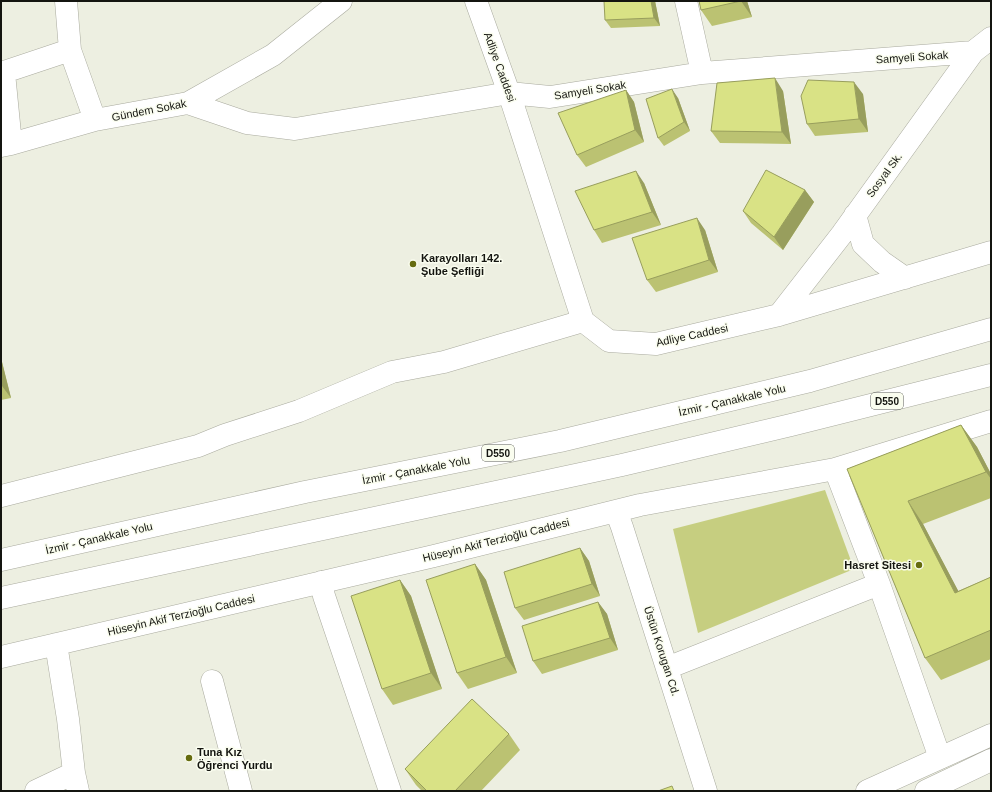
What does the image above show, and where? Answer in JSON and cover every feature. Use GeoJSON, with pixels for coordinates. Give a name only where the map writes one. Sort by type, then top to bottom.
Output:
{"type":"FeatureCollection","features":[{"type":"Feature","properties":{"kind":"main road"},"geometry":{"type":"LineString","coordinates":[[66,1],[70,50],[95,120]]}},
{"type":"Feature","properties":{"kind":"main road","name":"Gündem Sokak"},"geometry":{"type":"LineString","coordinates":[[6,145],[95,120],[188,103],[273,55],[341,1]]}},
{"type":"Feature","properties":{"kind":"main road","name":"Adliye Caddesi"},"geometry":{"type":"LineString","coordinates":[[476,1],[509,93],[583,321],[609,341],[656,344],[779,315],[991,252]]}},
{"type":"Feature","properties":{"kind":"main road"},"geometry":{"type":"LineString","coordinates":[[686,1],[702,73]]}},
{"type":"Feature","properties":{"kind":"main road","name":"Sosyal Sk."},"geometry":{"type":"LineString","coordinates":[[779,315],[855,215],[973,52],[991,38]]}},
{"type":"Feature","properties":{"kind":"main road"},"geometry":{"type":"LineString","coordinates":[[6,145],[2,73],[70,50]]}},
{"type":"Feature","properties":{"kind":"main road","name":"Samyeli Sokak"},"geometry":{"type":"LineString","coordinates":[[188,103],[247,123],[295,130],[509,93],[550,97],[702,73],[973,52]]}},
{"type":"Feature","properties":{"kind":"main road"},"geometry":{"type":"LineString","coordinates":[[855,215],[863,244],[882,262],[905,278]]}},
{"type":"Feature","properties":{"kind":"main road"},"geometry":{"type":"LineString","coordinates":[[1,496],[198,446],[226,435],[299,411],[392,372],[444,362],[583,321]]}},
{"type":"Feature","properties":{"kind":"main road","name":"İzmir - Çanakkale Yolu"},"geometry":{"type":"LineString","coordinates":[[1,560],[305,492],[560,441],[810,382],[991,329]]}},
{"type":"Feature","properties":{"kind":"main road","name":"D550"},"geometry":{"type":"LineString","coordinates":[[1,598],[622,465],[991,375]]}},
{"type":"Feature","properties":{"kind":"main road","name":"Hüseyin Akif Terzioğlu Caddesi"},"geometry":{"type":"LineString","coordinates":[[1,657],[640,505],[835,469],[991,422]]}},
{"type":"Feature","properties":{"kind":"main road"},"geometry":{"type":"LineString","coordinates":[[835,469],[879,584],[940,758]]}},
{"type":"Feature","properties":{"kind":"main road","name":"Üstün Korugan Cd."},"geometry":{"type":"LineString","coordinates":[[616,511],[706,791]]}},
{"type":"Feature","properties":{"kind":"main road"},"geometry":{"type":"LineString","coordinates":[[321,582],[324,596],[390,791]]}},
{"type":"Feature","properties":{"kind":"main road"},"geometry":{"type":"LineString","coordinates":[[667,668],[879,584]]}},
{"type":"Feature","properties":{"kind":"main road"},"geometry":{"type":"LineString","coordinates":[[36,791],[76,782],[56,644]]}},
{"type":"Feature","properties":{"kind":"main road"},"geometry":{"type":"LineString","coordinates":[[212,681],[242,791]]}},
{"type":"Feature","properties":{"kind":"main road"},"geometry":{"type":"LineString","coordinates":[[867,791],[991,735]]}},
{"type":"Feature","properties":{"kind":"main road"},"geometry":{"type":"LineString","coordinates":[[926,791],[991,760]]}},
{"type":"Feature","properties":{"kind":"green space"},"geometry":{"type":"Polygon","coordinates":[[[825,490],[854,569],[698,633],[673,529],[825,490]]]}},
{"type":"Feature","properties":{"kind":"building"},"geometry":{"type":"Polygon","coordinates":[[[604,1],[651,1],[654,18],[605,20],[604,1]]]}},
{"type":"Feature","properties":{"kind":"building"},"geometry":{"type":"Polygon","coordinates":[[[699,1],[741,1],[701,10],[699,1]]]}},
{"type":"Feature","properties":{"kind":"building"},"geometry":{"type":"Polygon","coordinates":[[[775,78],[782,132],[711,131],[717,83],[775,78]]]}},
{"type":"Feature","properties":{"kind":"building"},"geometry":{"type":"Polygon","coordinates":[[[808,80],[854,82],[859,119],[807,124],[801,96],[808,80]]]}},
{"type":"Feature","properties":{"kind":"building"},"geometry":{"type":"Polygon","coordinates":[[[672,89],[684,122],[658,138],[646,99],[672,89]]]}},
{"type":"Feature","properties":{"kind":"building"},"geometry":{"type":"Polygon","coordinates":[[[626,90],[635,130],[577,155],[558,113],[626,90]]]}},
{"type":"Feature","properties":{"kind":"building"},"geometry":{"type":"Polygon","coordinates":[[[766,170],[805,190],[774,237],[743,211],[766,170]]]}},
{"type":"Feature","properties":{"kind":"building"},"geometry":{"type":"Polygon","coordinates":[[[636,171],[652,212],[594,230],[575,191],[636,171]]]}},
{"type":"Feature","properties":{"kind":"building"},"geometry":{"type":"Polygon","coordinates":[[[697,218],[709,260],[647,280],[632,238],[697,218]]]}},
{"type":"Feature","properties":{"kind":"building","name":"Hasret Sitesi"},"geometry":{"type":"Polygon","coordinates":[[[961,425],[986,472],[908,501],[955,593],[991,577],[991,630],[925,658],[847,469],[961,425]]]}},
{"type":"Feature","properties":{"kind":"building"},"geometry":{"type":"Polygon","coordinates":[[[580,548],[592,584],[515,608],[504,572],[580,548]]]}},
{"type":"Feature","properties":{"kind":"building"},"geometry":{"type":"Polygon","coordinates":[[[475,564],[506,657],[457,673],[426,580],[475,564]]]}},
{"type":"Feature","properties":{"kind":"building"},"geometry":{"type":"Polygon","coordinates":[[[400,580],[431,673],[382,689],[351,596],[400,580]]]}},
{"type":"Feature","properties":{"kind":"building"},"geometry":{"type":"Polygon","coordinates":[[[598,602],[610,638],[533,661],[522,626],[598,602]]]}},
{"type":"Feature","properties":{"kind":"building"},"geometry":{"type":"Polygon","coordinates":[[[472,699],[509,734],[455,791],[427,791],[405,769],[472,699]]]}},
{"type":"Feature","properties":{"kind":"building"},"geometry":{"type":"Polygon","coordinates":[[[672,786],[674,791],[658,791],[672,786]]]}},
{"type":"Feature","properties":{"kind":"place","name":"Karayolları 142. Şube Şefliği"},"geometry":{"type":"Point","coordinates":[413,264]}},
{"type":"Feature","properties":{"kind":"place","name":"Hasret Sitesi"},"geometry":{"type":"Point","coordinates":[919,565]}},
{"type":"Feature","properties":{"kind":"place","name":"Tuna Kız Öğrenci Yurdu"},"geometry":{"type":"Point","coordinates":[189,758]}}]}
